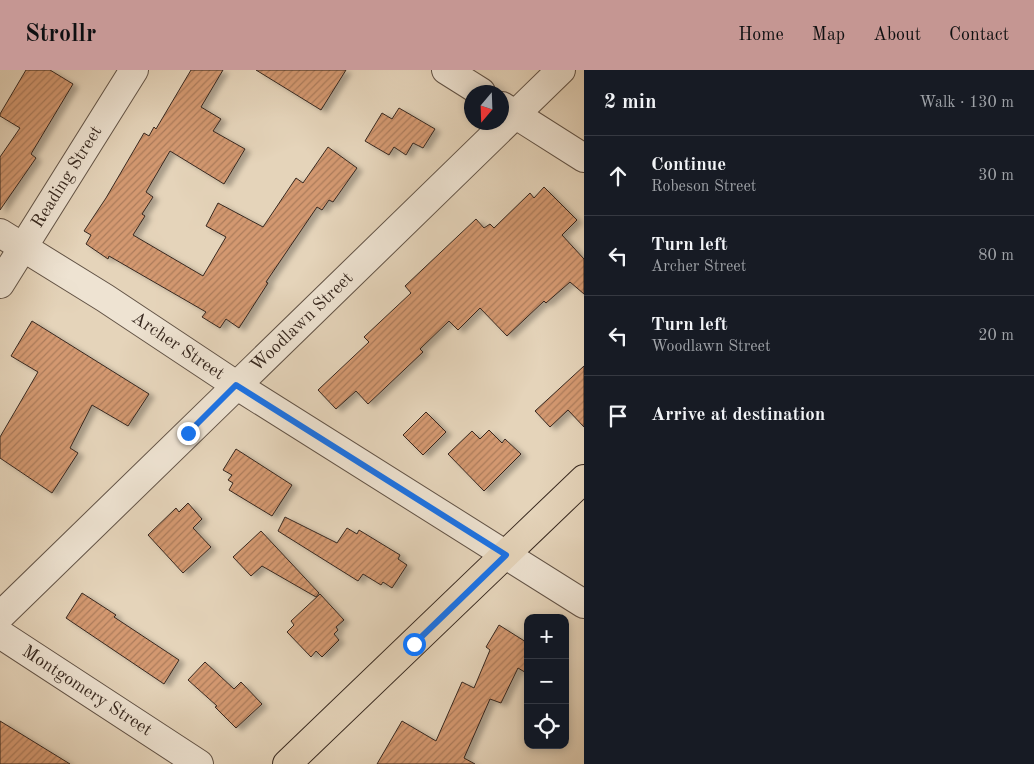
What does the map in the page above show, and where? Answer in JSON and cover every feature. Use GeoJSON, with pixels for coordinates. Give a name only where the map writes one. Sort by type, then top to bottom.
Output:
{"type":"FeatureCollection","features":[{"type":"Feature","properties":{"kind":"main road"},"geometry":{"type":"LineString","coordinates":[[287,764],[584,479]]}},
{"type":"Feature","properties":{"kind":"street","name":"Reading Street"},"geometry":{"type":"LineString","coordinates":[[0,284],[134,70]]}},
{"type":"Feature","properties":{"kind":"street"},"geometry":{"type":"LineString","coordinates":[[446,70],[470,85]]}},
{"type":"Feature","properties":{"kind":"street","name":"Woodlawn Street"},"geometry":{"type":"LineString","coordinates":[[509,109],[561,70]]}},
{"type":"Feature","properties":{"kind":"street"},"geometry":{"type":"LineString","coordinates":[[509,111],[584,158]]}},
{"type":"Feature","properties":{"kind":"street","name":"Woodlawn Street"},"geometry":{"type":"LineString","coordinates":[[0,616],[236,385],[488,130]]}},
{"type":"Feature","properties":{"kind":"street","name":"Archer Street"},"geometry":{"type":"LineString","coordinates":[[0,233],[106,298],[236,385],[584,604]]}},
{"type":"Feature","properties":{"kind":"street","name":"Montgomery Street"},"geometry":{"type":"LineString","coordinates":[[0,634],[199,764]]}},
{"type":"Feature","properties":{"kind":"building"},"geometry":{"type":"Polygon","coordinates":[[[26,70],[50,70],[73,84],[31,154],[36,158],[0,210],[0,157],[20,128],[0,116],[0,114],[26,70]]]}},
{"type":"Feature","properties":{"kind":"building"},"geometry":{"type":"Polygon","coordinates":[[[191,70],[223,70],[201,107],[221,119],[213,131],[245,149],[224,184],[170,151],[146,192],[153,197],[142,214],[145,216],[133,235],[203,276],[226,237],[206,226],[218,203],[263,227],[296,178],[303,183],[328,147],[357,168],[333,202],[329,200],[322,210],[317,207],[266,282],[268,283],[239,328],[226,319],[220,328],[202,317],[206,312],[109,256],[108,259],[86,244],[91,235],[84,231],[106,198],[144,133],[149,136],[154,127],[156,129],[191,70]]]}},
{"type":"Feature","properties":{"kind":"building"},"geometry":{"type":"Polygon","coordinates":[[[256,70],[346,70],[321,110],[256,70]]]}},
{"type":"Feature","properties":{"kind":"building"},"geometry":{"type":"Polygon","coordinates":[[[399,108],[435,129],[423,148],[413,143],[406,155],[394,147],[389,155],[365,141],[382,113],[392,119],[399,108]]]}},
{"type":"Feature","properties":{"kind":"building"},"geometry":{"type":"Polygon","coordinates":[[[544,187],[577,220],[562,235],[584,259],[584,294],[570,282],[546,303],[544,301],[507,336],[480,308],[458,330],[449,321],[420,349],[423,352],[368,404],[356,391],[336,409],[318,390],[369,342],[364,337],[411,293],[405,286],[476,219],[484,228],[490,224],[494,228],[530,193],[534,198],[544,187]]]}},
{"type":"Feature","properties":{"kind":"building"},"geometry":{"type":"Polygon","coordinates":[[[32,321],[149,394],[128,426],[92,405],[70,448],[78,453],[52,493],[0,458],[0,437],[38,372],[11,356],[32,321]]]}},
{"type":"Feature","properties":{"kind":"building"},"geometry":{"type":"Polygon","coordinates":[[[584,366],[584,427],[568,410],[550,427],[535,411],[584,366]]]}},
{"type":"Feature","properties":{"kind":"building"},"geometry":{"type":"Polygon","coordinates":[[[426,412],[446,432],[423,455],[403,435],[426,412]]]}},
{"type":"Feature","properties":{"kind":"building"},"geometry":{"type":"Polygon","coordinates":[[[489,430],[502,443],[505,439],[521,454],[484,491],[448,454],[472,431],[480,439],[489,430]]]}},
{"type":"Feature","properties":{"kind":"building"},"geometry":{"type":"Polygon","coordinates":[[[236,449],[292,485],[272,516],[229,490],[233,483],[228,480],[232,475],[223,470],[236,449]]]}},
{"type":"Feature","properties":{"kind":"building"},"geometry":{"type":"Polygon","coordinates":[[[188,503],[202,519],[193,528],[211,547],[183,573],[148,535],[176,508],[179,512],[188,503]]]}},
{"type":"Feature","properties":{"kind":"building"},"geometry":{"type":"Polygon","coordinates":[[[285,517],[337,543],[347,528],[357,534],[359,530],[400,555],[398,559],[407,565],[392,588],[383,582],[381,585],[363,574],[358,581],[278,531],[285,517]]]}},
{"type":"Feature","properties":{"kind":"building"},"geometry":{"type":"Polygon","coordinates":[[[261,531],[319,593],[316,597],[262,566],[251,576],[233,557],[261,531]]]}},
{"type":"Feature","properties":{"kind":"building"},"geometry":{"type":"Polygon","coordinates":[[[82,593],[116,615],[114,617],[179,660],[164,684],[66,618],[82,593]]]}},
{"type":"Feature","properties":{"kind":"building"},"geometry":{"type":"Polygon","coordinates":[[[320,594],[344,620],[336,627],[338,630],[334,634],[339,640],[322,657],[316,651],[311,657],[287,632],[294,625],[291,621],[320,594]]]}},
{"type":"Feature","properties":{"kind":"building"},"geometry":{"type":"Polygon","coordinates":[[[499,625],[524,641],[524,672],[518,668],[501,703],[490,699],[464,758],[475,764],[377,764],[402,721],[436,741],[462,682],[474,688],[490,650],[486,647],[499,625]]]}},
{"type":"Feature","properties":{"kind":"building"},"geometry":{"type":"Polygon","coordinates":[[[205,662],[234,689],[241,682],[262,704],[236,728],[215,707],[217,706],[188,680],[205,662]]]}},
{"type":"Feature","properties":{"kind":"building"},"geometry":{"type":"Polygon","coordinates":[[[0,721],[70,764],[0,764],[0,721]]]}},
{"type":"Feature","properties":{"kind":"route"},"geometry":{"type":"LineString","coordinates":[[188,433],[236,385],[506,555],[414,644]]}}]}
